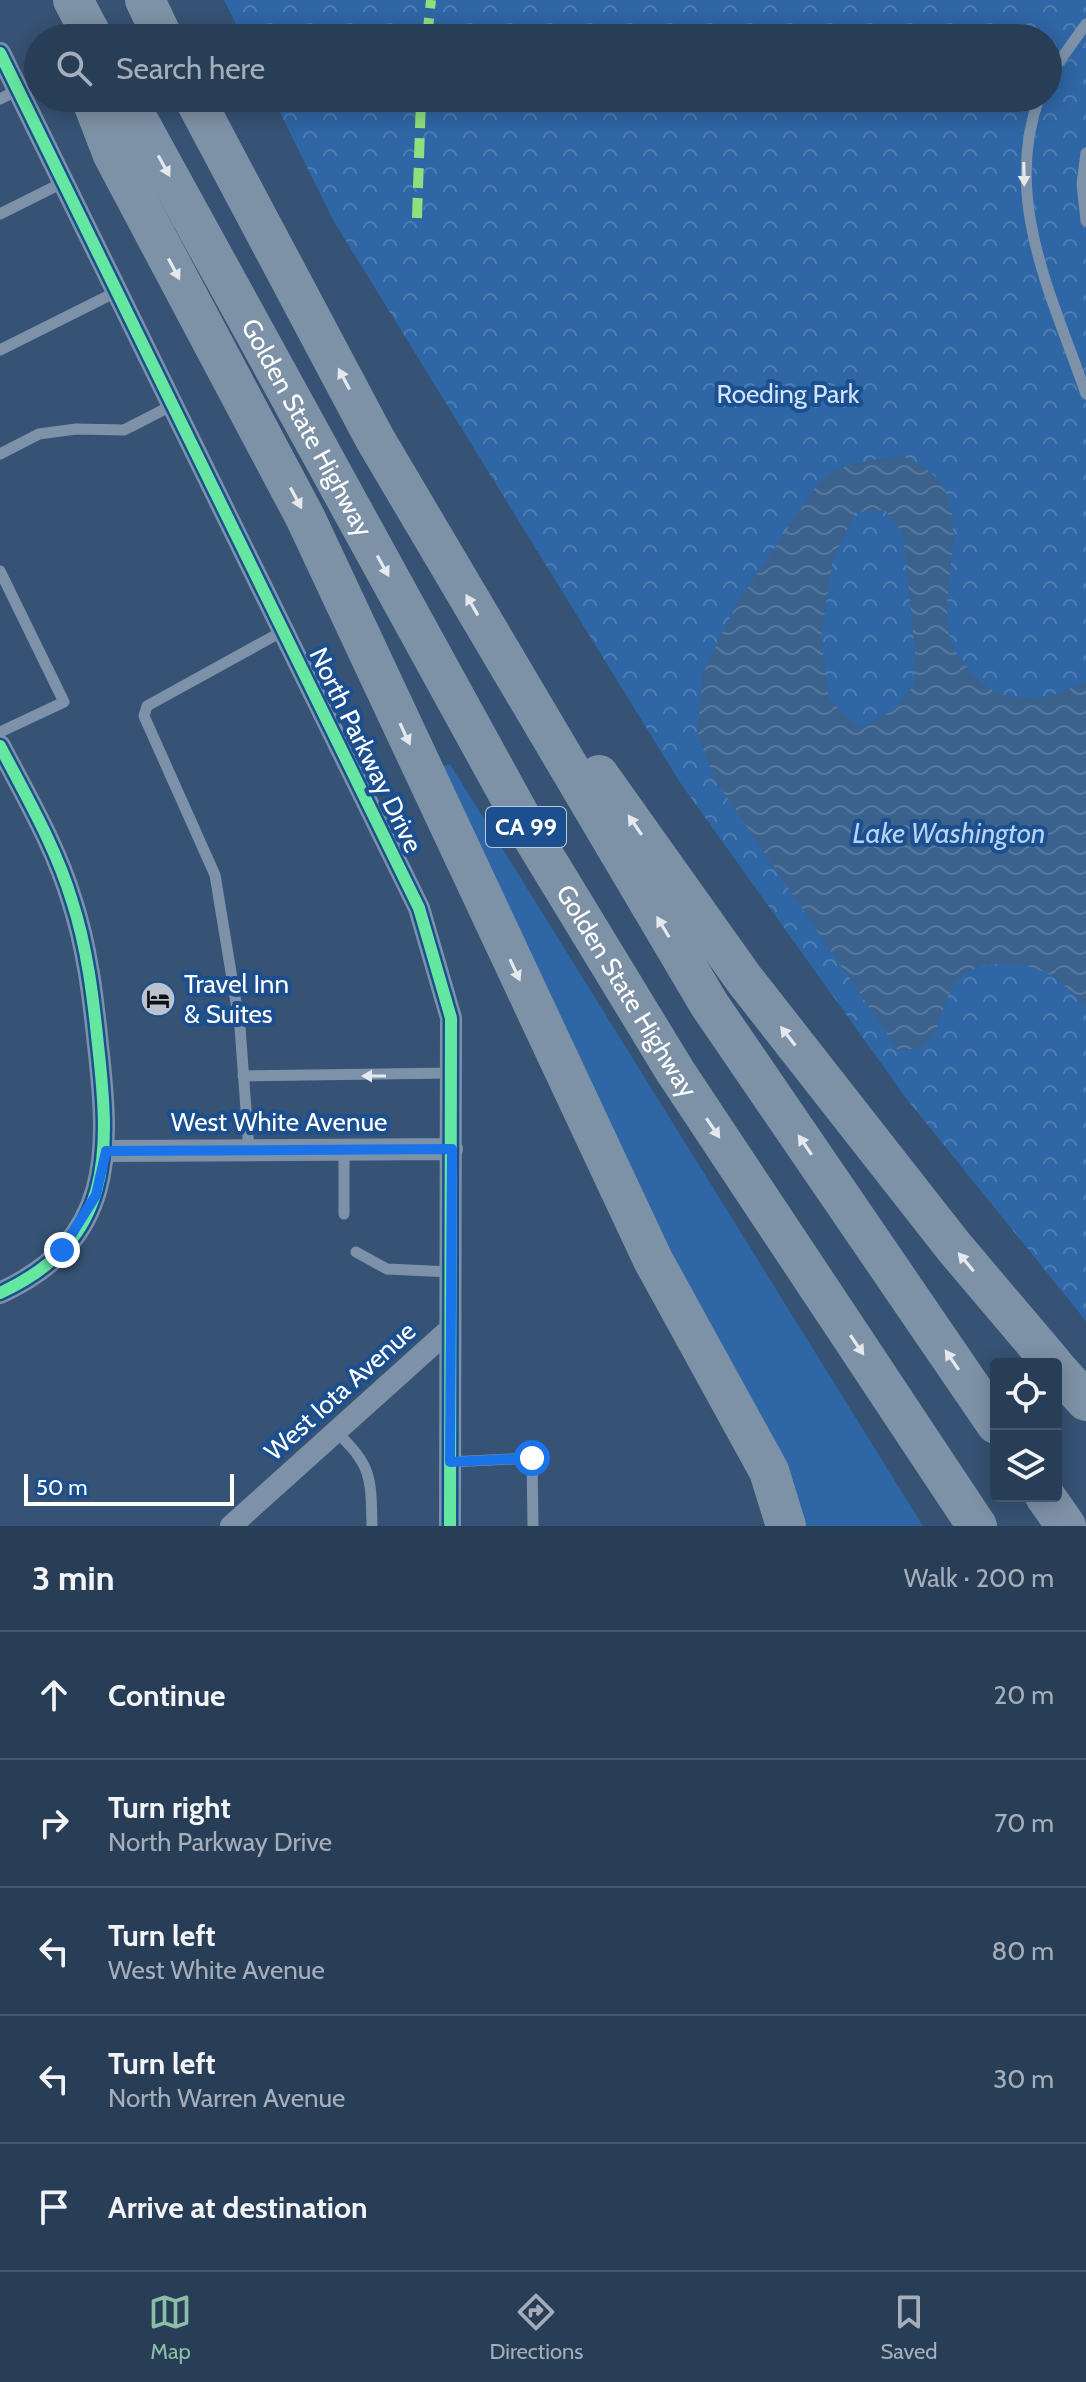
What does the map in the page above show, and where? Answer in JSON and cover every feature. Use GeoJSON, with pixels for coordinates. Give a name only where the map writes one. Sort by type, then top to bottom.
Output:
{"type":"FeatureCollection","features":[{"type":"Feature","properties":{"kind":"highway"},"geometry":{"type":"LineString","coordinates":[[53,0],[62,24]]}},
{"type":"Feature","properties":{"kind":"highway"},"geometry":{"type":"LineString","coordinates":[[73,0],[86,24]]}},
{"type":"Feature","properties":{"kind":"highway"},"geometry":{"type":"LineString","coordinates":[[148,0],[158,24]]}},
{"type":"Feature","properties":{"kind":"highway"},"geometry":{"type":"LineString","coordinates":[[96,112],[113,155],[305,517],[653,1260],[769,1471],[786,1526]]}},
{"type":"Feature","properties":{"kind":"highway","name":"Golden State Highway"},"geometry":{"type":"LineString","coordinates":[[134,112],[524,823],[675,1071],[977,1526]]}},
{"type":"Feature","properties":{"kind":"highway","name":"CA 99"},"geometry":{"type":"LineString","coordinates":[[201,112],[375,439],[709,1004],[990,1415]]}},
{"type":"Feature","properties":{"kind":"highway"},"geometry":{"type":"LineString","coordinates":[[511,673],[610,788],[744,979],[954,1247],[1047,1358]]}},
{"type":"Feature","properties":{"kind":"highway"},"geometry":{"type":"LineString","coordinates":[[1062,1375],[1086,1401]]}},
{"type":"Feature","properties":{"kind":"highway"},"geometry":{"type":"LineString","coordinates":[[1049,1502],[1066,1526]]}},
{"type":"Feature","properties":{"kind":"street","name":"North Parkway Drive"},"geometry":{"type":"LineString","coordinates":[[0,53],[9,94],[64,182],[419,908],[451,1018],[450,1526]]}},
{"type":"Feature","properties":{"kind":"street"},"geometry":{"type":"LineString","coordinates":[[0,746],[46,836],[72,899],[87,960],[95,1019],[106,1151],[96,1195],[75,1233],[45,1265],[0,1293]]}},
{"type":"Feature","properties":{"kind":"street","name":"West White Avenue"},"geometry":{"type":"LineString","coordinates":[[106,1151],[452,1149]]}},
{"type":"Feature","properties":{"kind":"street","name":"West Iota Avenue"},"geometry":{"type":"LineString","coordinates":[[231,1526],[450,1329]]}},
{"type":"Feature","properties":{"kind":"lane"},"geometry":{"type":"LineString","coordinates":[[1062,57],[1086,24]]}},
{"type":"Feature","properties":{"kind":"lane"},"geometry":{"type":"LineString","coordinates":[[1036,112],[1023,162],[1024,191],[1040,261],[1086,394]]}},
{"type":"Feature","properties":{"kind":"lane"},"geometry":{"type":"LineString","coordinates":[[1086,153],[1082,184],[1086,221]]}},
{"type":"Feature","properties":{"kind":"lane"},"geometry":{"type":"LineString","coordinates":[[0,214],[64,182]]}},
{"type":"Feature","properties":{"kind":"lane"},"geometry":{"type":"LineString","coordinates":[[0,350],[118,291]]}},
{"type":"Feature","properties":{"kind":"lane"},"geometry":{"type":"LineString","coordinates":[[0,454],[39,434],[76,429],[124,430],[173,405]]}},
{"type":"Feature","properties":{"kind":"lane"},"geometry":{"type":"LineString","coordinates":[[0,571],[64,702],[0,732]]}},
{"type":"Feature","properties":{"kind":"lane"},"geometry":{"type":"LineString","coordinates":[[249,1151],[240,1027],[215,875],[144,716],[147,706],[283,631]]}},
{"type":"Feature","properties":{"kind":"lane"},"geometry":{"type":"LineString","coordinates":[[243,1076],[452,1073]]}},
{"type":"Feature","properties":{"kind":"lane"},"geometry":{"type":"LineString","coordinates":[[344,1150],[344,1214]]}},
{"type":"Feature","properties":{"kind":"lane"},"geometry":{"type":"LineString","coordinates":[[356,1252],[387,1269],[451,1272]]}},
{"type":"Feature","properties":{"kind":"lane"},"geometry":{"type":"LineString","coordinates":[[336,1432],[356,1450],[371,1476],[372,1526]]}},
{"type":"Feature","properties":{"kind":"lane"},"geometry":{"type":"LineString","coordinates":[[450,1462],[532,1458],[533,1526]]}},
{"type":"Feature","properties":{"kind":"green space","name":"Roeding Park"},"geometry":{"type":"Polygon","coordinates":[[[224,0],[1086,0],[1086,1321],[906,1098],[681,784],[333,220],[280,112],[1062,112],[1062,24],[236,24],[224,0]]]}},
{"type":"Feature","properties":{"kind":"green space"},"geometry":{"type":"Polygon","coordinates":[[[450,764],[923,1526],[796,1526],[422,773],[450,764]]]}},
{"type":"Feature","properties":{"kind":"water","name":"Lake Washington"},"geometry":{"type":"Polygon","coordinates":[[[901,456],[927,470],[943,487],[951,509],[949,634],[954,649],[970,671],[996,692],[1025,698],[1055,694],[1086,681],[1086,1008],[1050,974],[1022,966],[992,964],[966,972],[957,981],[928,1042],[916,1048],[898,1050],[714,778],[697,731],[703,674],[721,635],[737,604],[820,481],[848,466],[901,456]],[[885,510],[856,512],[833,558],[821,638],[829,699],[859,728],[895,710],[914,685],[915,652],[903,533],[885,510]]]}},
{"type":"Feature","properties":{"kind":"marked path"},"geometry":{"type":"LineString","coordinates":[[428,24],[431,0]]}},
{"type":"Feature","properties":{"kind":"marked path"},"geometry":{"type":"LineString","coordinates":[[417,218],[421,112]]}},
{"type":"Feature","properties":{"kind":"cycle path"},"geometry":{"type":"LineString","coordinates":[[0,53],[24,102]]}},
{"type":"Feature","properties":{"kind":"cycle path"},"geometry":{"type":"LineString","coordinates":[[29,112],[419,908],[451,1018],[450,1526]]}},
{"type":"Feature","properties":{"kind":"cycle path"},"geometry":{"type":"LineString","coordinates":[[0,746],[49,841],[77,918],[94,1008],[104,1121],[103,1157],[97,1189],[85,1219],[66,1247],[38,1272],[0,1293]]}},
{"type":"Feature","properties":{"kind":"place","name":"Travel Inn & Suites"},"geometry":{"type":"Point","coordinates":[158,999]}},
{"type":"Feature","properties":{"kind":"route"},"geometry":{"type":"LineString","coordinates":[[62,1250],[96,1195],[106,1151],[452,1149],[450,1462],[532,1458]]}}]}
